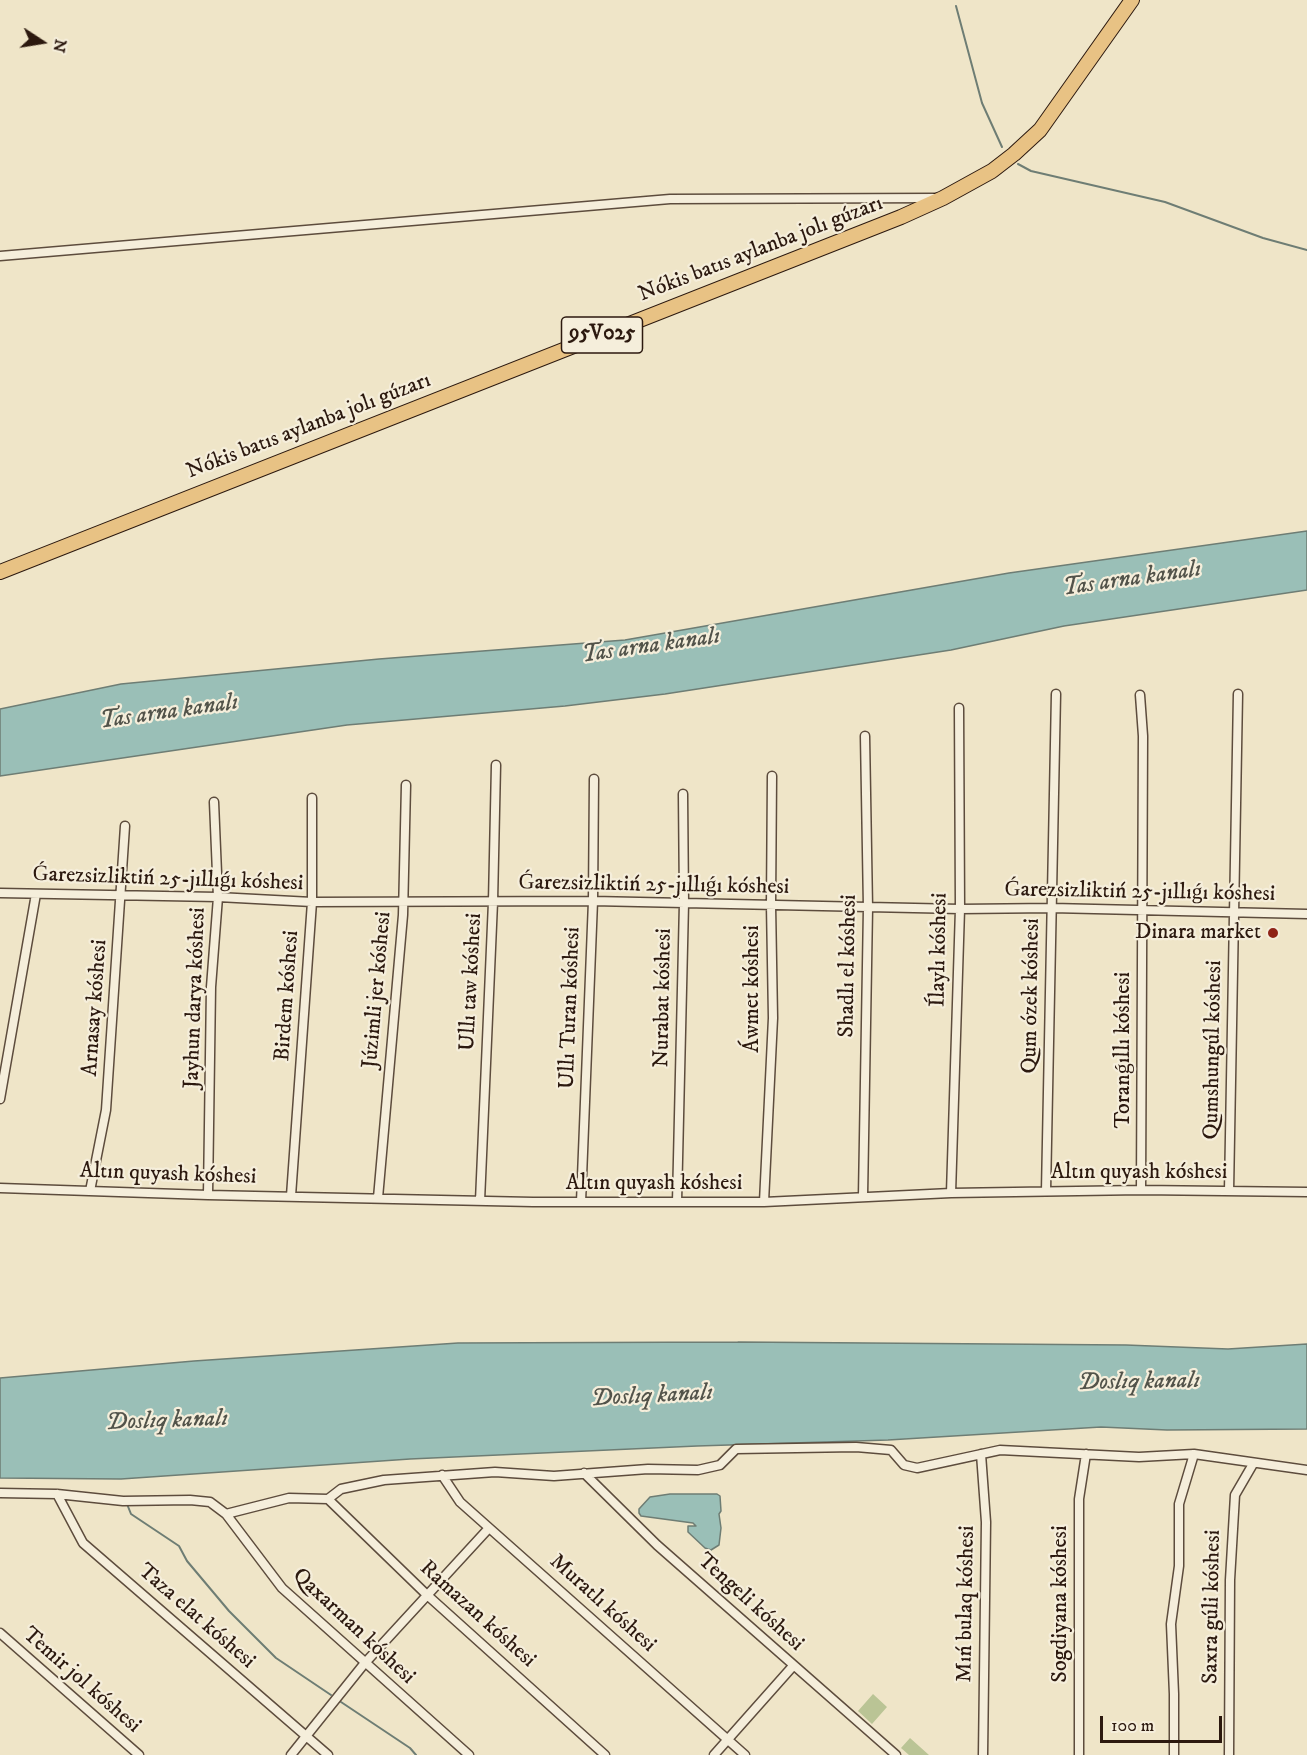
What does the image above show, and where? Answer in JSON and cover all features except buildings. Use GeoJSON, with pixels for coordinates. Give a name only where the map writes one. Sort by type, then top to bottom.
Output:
{"type":"FeatureCollection","features":[{"type":"Feature","properties":{"kind":"main road","name":"Nókis batıs aylanba jolı gúzarı"},"geometry":{"type":"LineString","coordinates":[[0,572],[890,222],[943,198],[992,171],[1040,130],[1132,0]]}},
{"type":"Feature","properties":{"kind":"street"},"geometry":{"type":"LineString","coordinates":[[0,256],[670,198],[943,198]]}},
{"type":"Feature","properties":{"kind":"street","name":"Qum ózek kóshesi"},"geometry":{"type":"LineString","coordinates":[[1046,1191],[1056,694]]}},
{"type":"Feature","properties":{"kind":"street","name":"Qumshungúl kóshesi"},"geometry":{"type":"LineString","coordinates":[[1229,1191],[1238,694]]}},
{"type":"Feature","properties":{"kind":"street","name":"Toranǵıllı kóshesi"},"geometry":{"type":"LineString","coordinates":[[1140,695],[1143,736],[1142,1190]]}},
{"type":"Feature","properties":{"kind":"street","name":"Ílaylı kóshesi"},"geometry":{"type":"LineString","coordinates":[[951,1193],[960,909],[959,708]]}},
{"type":"Feature","properties":{"kind":"street","name":"Shadlı el kóshesi"},"geometry":{"type":"LineString","coordinates":[[863,1196],[868,908],[865,736]]}},
{"type":"Feature","properties":{"kind":"street","name":"Ullı taw kóshesi"},"geometry":{"type":"LineString","coordinates":[[480,1201],[494,902],[496,765]]}},
{"type":"Feature","properties":{"kind":"street","name":"Áwmet kóshesi"},"geometry":{"type":"LineString","coordinates":[[764,1202],[773,1018],[772,776]]}},
{"type":"Feature","properties":{"kind":"street","name":"Ullı Turan kóshesi"},"geometry":{"type":"LineString","coordinates":[[581,1202],[593,901],[594,779]]}},
{"type":"Feature","properties":{"kind":"street","name":"Júzimli jer kóshesi"},"geometry":{"type":"LineString","coordinates":[[378,1198],[404,903],[406,785]]}},
{"type":"Feature","properties":{"kind":"street","name":"Nurabat kóshesi"},"geometry":{"type":"LineString","coordinates":[[677,1202],[684,903],[682,794]]}},
{"type":"Feature","properties":{"kind":"street","name":"Birdem kóshesi"},"geometry":{"type":"LineString","coordinates":[[291,1196],[312,902],[312,798]]}},
{"type":"Feature","properties":{"kind":"street","name":"Jayhun darya kóshesi"},"geometry":{"type":"LineString","coordinates":[[208,1195],[211,987],[218,897],[214,802]]}},
{"type":"Feature","properties":{"kind":"street","name":"Arnasay kóshesi"},"geometry":{"type":"LineString","coordinates":[[90,1191],[106,1110],[125,826]]}},
{"type":"Feature","properties":{"kind":"street","name":"Ǵarezsizliktiń 25-jıllıǵı kóshesi"},"geometry":{"type":"LineString","coordinates":[[0,893],[218,897],[312,902],[593,901],[868,908],[1052,908],[1307,914]]}},
{"type":"Feature","properties":{"kind":"street"},"geometry":{"type":"LineString","coordinates":[[0,1099],[36,894]]}},
{"type":"Feature","properties":{"kind":"street","name":"Altın quyash kóshesi"},"geometry":{"type":"LineString","coordinates":[[0,1188],[208,1195],[581,1202],[764,1202],[863,1196],[1046,1191],[1307,1192]]}},
{"type":"Feature","properties":{"kind":"street"},"geometry":{"type":"LineString","coordinates":[[0,1493],[57,1494],[123,1501],[190,1500],[210,1502],[226,1514],[290,1498],[328,1499],[340,1490],[384,1480],[442,1474],[495,1472],[554,1476],[648,1469],[698,1470],[720,1465],[736,1449],[856,1447],[891,1450],[904,1465],[917,1468],[1000,1450],[1139,1457],[1194,1454],[1307,1470]]}},
{"type":"Feature","properties":{"kind":"street","name":"Mıń bulaq kóshesi"},"geometry":{"type":"LineString","coordinates":[[981,1454],[986,1522],[983,1755]]}},
{"type":"Feature","properties":{"kind":"street","name":"Sogdiyana kóshesi"},"geometry":{"type":"LineString","coordinates":[[1079,1755],[1078,1499],[1086,1454]]}},
{"type":"Feature","properties":{"kind":"street"},"geometry":{"type":"LineString","coordinates":[[1174,1755],[1171,1624],[1179,1566],[1179,1504],[1194,1454]]}},
{"type":"Feature","properties":{"kind":"street","name":"Saxra gúli kóshesi"},"geometry":{"type":"LineString","coordinates":[[1229,1755],[1230,1580],[1235,1495],[1253,1464]]}},
{"type":"Feature","properties":{"kind":"street","name":"Tengeli kóshesi"},"geometry":{"type":"LineString","coordinates":[[584,1473],[657,1545],[896,1755]]}},
{"type":"Feature","properties":{"kind":"street","name":"Muratlı kóshesi"},"geometry":{"type":"LineString","coordinates":[[442,1474],[460,1502],[745,1755]]}},
{"type":"Feature","properties":{"kind":"street","name":"Taza elat kóshesi"},"geometry":{"type":"LineString","coordinates":[[57,1494],[83,1543],[328,1755]]}},
{"type":"Feature","properties":{"kind":"street","name":"Ramazan kóshesi"},"geometry":{"type":"LineString","coordinates":[[328,1499],[426,1594],[605,1755]]}},
{"type":"Feature","properties":{"kind":"street","name":"Qaxarman kóshesi"},"geometry":{"type":"LineString","coordinates":[[226,1514],[282,1588],[468,1755]]}},
{"type":"Feature","properties":{"kind":"street"},"geometry":{"type":"LineString","coordinates":[[291,1755],[364,1664],[489,1528]]}},
{"type":"Feature","properties":{"kind":"street","name":"Temir jol kóshesi"},"geometry":{"type":"LineString","coordinates":[[0,1633],[139,1755]]}},
{"type":"Feature","properties":{"kind":"street"},"geometry":{"type":"LineString","coordinates":[[714,1755],[793,1666]]}},
{"type":"Feature","properties":{"kind":"green space"},"geometry":{"type":"Polygon","coordinates":[[[873,1694],[887,1707],[872,1724],[858,1711],[873,1694]]]}},
{"type":"Feature","properties":{"kind":"green space"},"geometry":{"type":"Polygon","coordinates":[[[910,1738],[929,1755],[909,1755],[901,1748],[910,1738]]]}},
{"type":"Feature","properties":{"kind":"water","name":"Tas arna kanalı"},"geometry":{"type":"Polygon","coordinates":[[[1307,531],[1307,590],[1064,626],[951,650],[665,694],[565,706],[347,725],[0,776],[0,709],[121,684],[379,659],[625,640],[1009,573],[1307,531]]]}},
{"type":"Feature","properties":{"kind":"water","name":"Doslıq kanalı"},"geometry":{"type":"Polygon","coordinates":[[[738,1342],[1126,1345],[1228,1349],[1307,1344],[1307,1429],[1167,1430],[1101,1427],[888,1440],[410,1459],[121,1479],[0,1478],[0,1378],[194,1361],[458,1343],[738,1342]]]}},
{"type":"Feature","properties":{"kind":"water"},"geometry":{"type":"Polygon","coordinates":[[[670,1494],[717,1494],[720,1496],[719,1545],[711,1550],[705,1548],[688,1532],[688,1526],[696,1526],[693,1523],[641,1516],[639,1509],[650,1497],[670,1494]]]}},
{"type":"Feature","properties":{"kind":"waterway"},"geometry":{"type":"LineString","coordinates":[[956,6],[982,103],[1002,147]]}},
{"type":"Feature","properties":{"kind":"waterway"},"geometry":{"type":"LineString","coordinates":[[1018,164],[1031,171],[1165,202],[1263,238],[1307,250]]}},
{"type":"Feature","properties":{"kind":"waterway"},"geometry":{"type":"LineString","coordinates":[[127,1504],[131,1514],[179,1546],[187,1561],[229,1611],[276,1658],[331,1695]]}},
{"type":"Feature","properties":{"kind":"waterway"},"geometry":{"type":"LineString","coordinates":[[341,1702],[410,1748],[416,1755]]}},
{"type":"Feature","properties":{"kind":"place","name":"Dinara market"},"geometry":{"type":"Point","coordinates":[1273,933]}}]}
